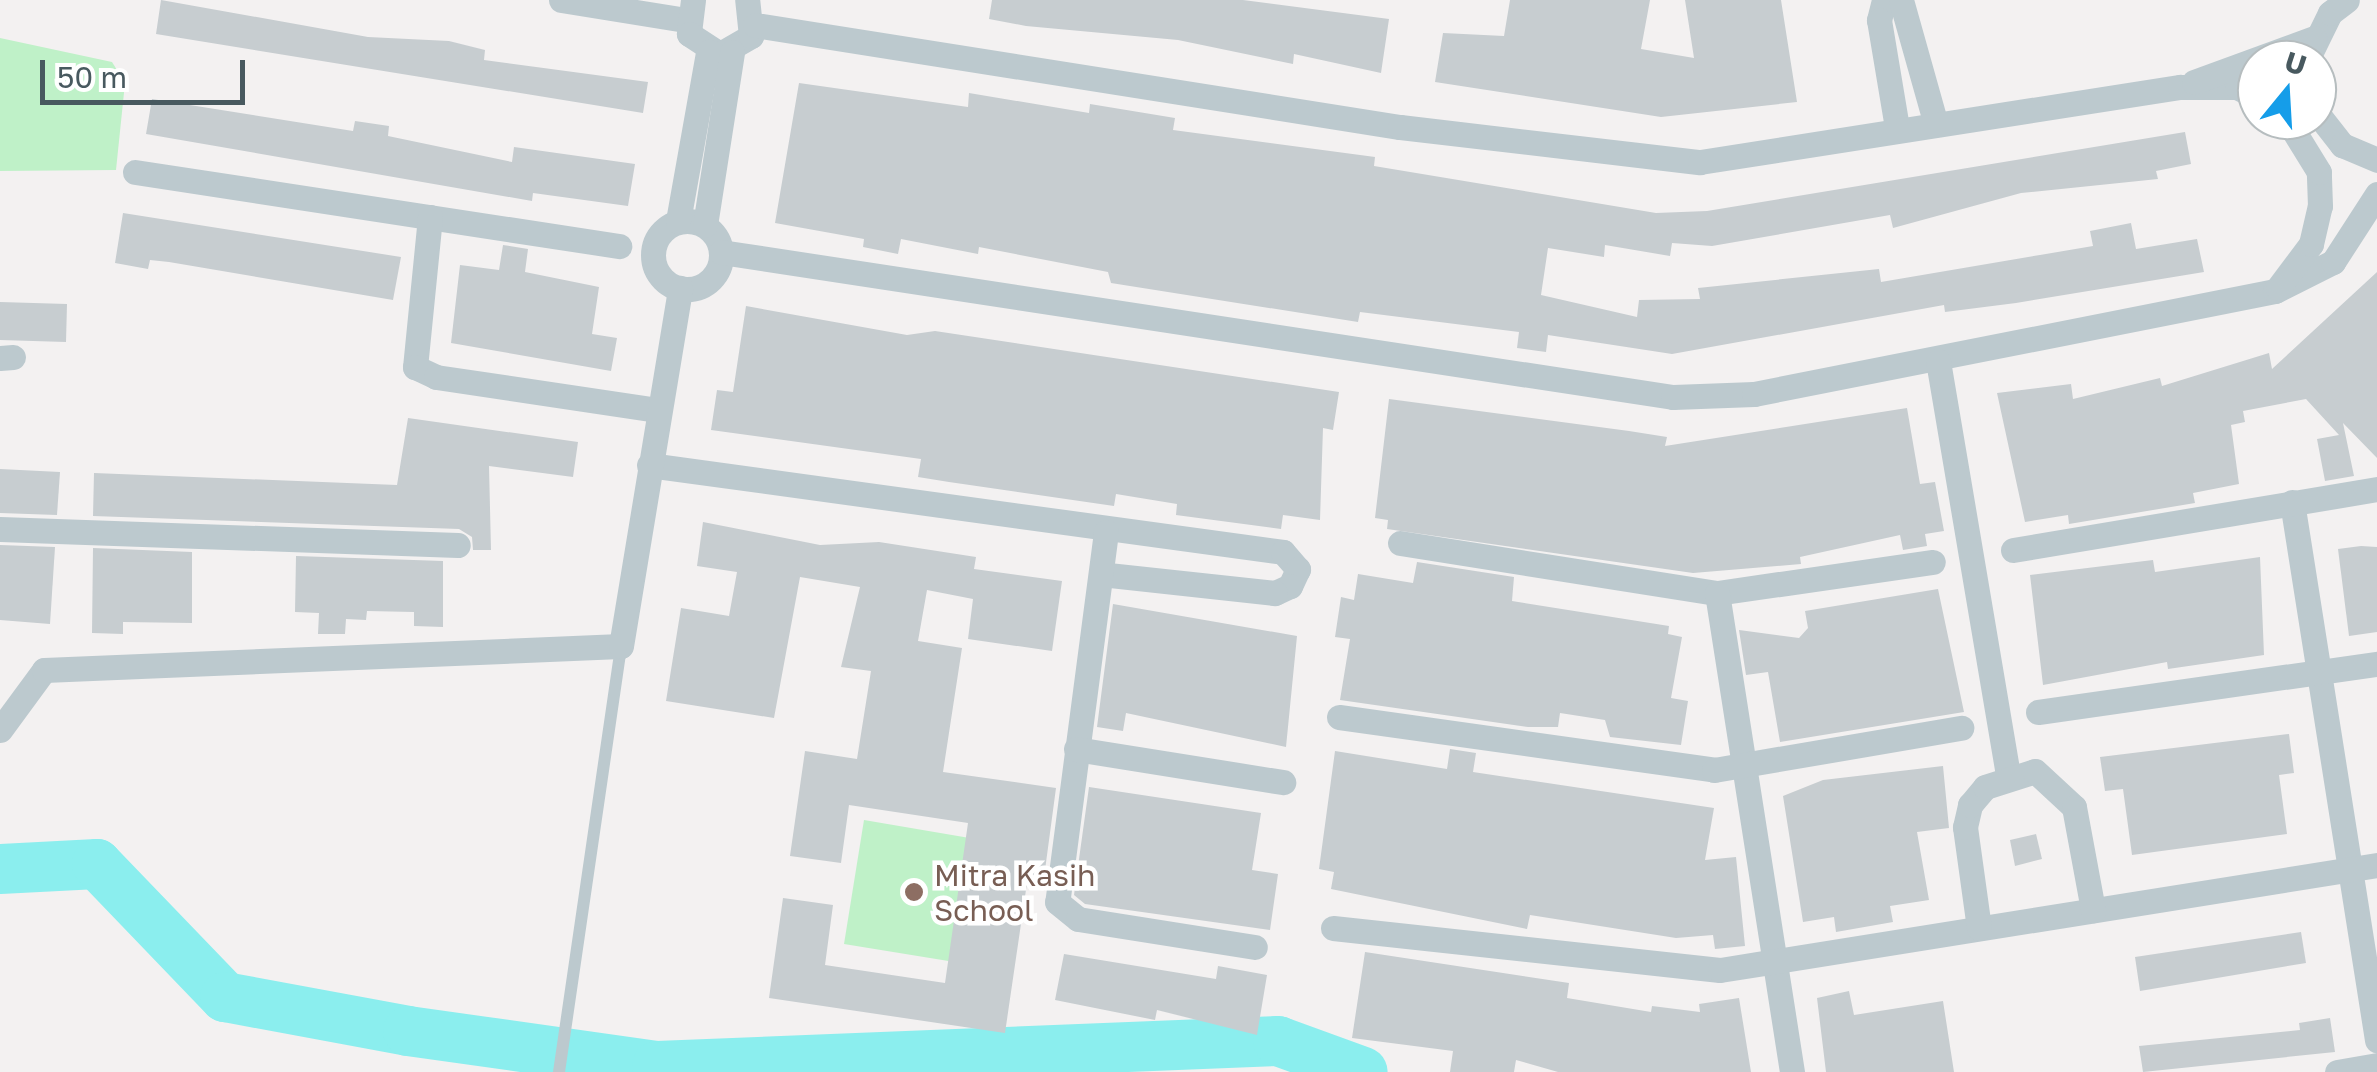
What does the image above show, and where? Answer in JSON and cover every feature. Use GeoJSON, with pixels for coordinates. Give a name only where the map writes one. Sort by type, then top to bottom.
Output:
{"type":"FeatureCollection","features":[{"type":"Feature","properties":{"kind":"street"},"geometry":{"type":"LineString","coordinates":[[561,0],[690,10],[720,52],[705,225],[721,252]]}},
{"type":"Feature","properties":{"kind":"street"},"geometry":{"type":"LineString","coordinates":[[1884,0],[1879,20],[1897,128]]}},
{"type":"Feature","properties":{"kind":"street"},"geometry":{"type":"LineString","coordinates":[[1901,0],[1935,121]]}},
{"type":"Feature","properties":{"kind":"street"},"geometry":{"type":"LineString","coordinates":[[2318,40],[2347,0]]}},
{"type":"Feature","properties":{"kind":"street"},"geometry":{"type":"LineString","coordinates":[[721,252],[710,280],[680,288],[658,274],[652,250],[678,221],[720,52],[751,12],[1400,127],[1656,158],[1740,158],[1935,121],[2180,87],[2237,87]]}},
{"type":"Feature","properties":{"kind":"street"},"geometry":{"type":"LineString","coordinates":[[2180,87],[2237,70]]}},
{"type":"Feature","properties":{"kind":"street"},"geometry":{"type":"LineString","coordinates":[[2337,139],[2342,145],[2377,160]]}},
{"type":"Feature","properties":{"kind":"street"},"geometry":{"type":"LineString","coordinates":[[2275,291],[2311,244],[2320,206],[2319,172],[2299,140]]}},
{"type":"Feature","properties":{"kind":"street"},"geometry":{"type":"LineString","coordinates":[[136,172],[619,246]]}},
{"type":"Feature","properties":{"kind":"street"},"geometry":{"type":"LineString","coordinates":[[721,252],[1673,397],[1754,394],[1938,361],[2275,291],[2333,262],[2377,194]]}},
{"type":"Feature","properties":{"kind":"street"},"geometry":{"type":"LineString","coordinates":[[430,218],[415,367],[436,377],[657,410]]}},
{"type":"Feature","properties":{"kind":"street"},"geometry":{"type":"LineString","coordinates":[[678,221],[705,225]]}},
{"type":"Feature","properties":{"kind":"street"},"geometry":{"type":"LineString","coordinates":[[0,730],[44,670],[621,646],[680,288]]}},
{"type":"Feature","properties":{"kind":"street"},"geometry":{"type":"LineString","coordinates":[[1938,361],[2008,776]]}},
{"type":"Feature","properties":{"kind":"street"},"geometry":{"type":"LineString","coordinates":[[649,464],[1106,532],[1283,552],[1298,569],[1290,586],[1275,593],[1101,574]]}},
{"type":"Feature","properties":{"kind":"street"},"geometry":{"type":"LineString","coordinates":[[2013,550],[2376,489]]}},
{"type":"Feature","properties":{"kind":"street"},"geometry":{"type":"LineString","coordinates":[[2292,502],[2377,1040]]}},
{"type":"Feature","properties":{"kind":"street"},"geometry":{"type":"LineString","coordinates":[[0,529],[458,545]]}},
{"type":"Feature","properties":{"kind":"street"},"geometry":{"type":"LineString","coordinates":[[1106,532],[1056,889],[1062,911],[1256,947]]}},
{"type":"Feature","properties":{"kind":"street"},"geometry":{"type":"LineString","coordinates":[[1400,543],[1717,593],[1933,562]]}},
{"type":"Feature","properties":{"kind":"street"},"geometry":{"type":"LineString","coordinates":[[1717,593],[1792,1072]]}},
{"type":"Feature","properties":{"kind":"street"},"geometry":{"type":"LineString","coordinates":[[2038,712],[2377,664]]}},
{"type":"Feature","properties":{"kind":"street"},"geometry":{"type":"LineString","coordinates":[[1339,717],[1688,767],[1744,767],[1960,728]]}},
{"type":"Feature","properties":{"kind":"street"},"geometry":{"type":"LineString","coordinates":[[1076,749],[1283,782]]}},
{"type":"Feature","properties":{"kind":"street"},"geometry":{"type":"LineString","coordinates":[[1979,928],[1966,827],[1970,805],[2008,776],[2035,771],[2074,808],[2093,910]]}},
{"type":"Feature","properties":{"kind":"street"},"geometry":{"type":"LineString","coordinates":[[1333,928],[1688,970],[1774,962],[2377,864]]}},
{"type":"Feature","properties":{"kind":"street"},"geometry":{"type":"LineString","coordinates":[[2337,1072],[2377,1065]]}},
{"type":"Feature","properties":{"kind":"lane"},"geometry":{"type":"LineString","coordinates":[[560,1070],[621,646]]}},
{"type":"Feature","properties":{"kind":"green space"},"geometry":{"type":"Polygon","coordinates":[[[0,38],[112,62],[125,83],[116,170],[0,171],[0,38]]]}},
{"type":"Feature","properties":{"kind":"green space"},"geometry":{"type":"Polygon","coordinates":[[[864,820],[993,842],[973,965],[844,944],[864,820]]]}},
{"type":"Feature","properties":{"kind":"building"},"geometry":{"type":"Polygon","coordinates":[[[161,0],[368,37],[449,41],[485,50],[484,60],[648,82],[643,113],[156,34],[161,0]]]}},
{"type":"Feature","properties":{"kind":"building"},"geometry":{"type":"Polygon","coordinates":[[[992,0],[1243,0],[1389,19],[1381,73],[1294,54],[1293,64],[1178,40],[1026,26],[989,19],[992,0]]]}},
{"type":"Feature","properties":{"kind":"building"},"geometry":{"type":"Polygon","coordinates":[[[1510,0],[1650,0],[1641,49],[1694,58],[1685,0],[1781,0],[1797,102],[1661,117],[1435,82],[1443,33],[1504,36],[1510,0]]]}},
{"type":"Feature","properties":{"kind":"building"},"geometry":{"type":"Polygon","coordinates":[[[799,83],[968,107],[969,93],[1089,113],[1090,104],[1175,118],[1173,130],[1375,157],[1374,166],[1656,213],[1707,211],[2185,132],[2191,164],[2156,171],[2158,179],[2021,193],[1893,228],[1890,215],[1712,246],[1672,243],[1670,256],[1605,245],[1604,257],[1548,248],[1541,295],[1637,317],[1639,300],[1700,299],[1698,288],[1879,269],[1881,282],[2093,246],[2090,231],[2131,223],[2136,249],[2197,239],[2204,272],[2016,303],[1945,312],[1944,305],[1672,354],[1548,335],[1546,352],[1517,348],[1519,332],[1360,312],[1358,322],[1111,283],[1108,272],[979,247],[978,254],[901,239],[898,254],[863,247],[864,239],[775,223],[799,83]]]}},
{"type":"Feature","properties":{"kind":"building"},"geometry":{"type":"Polygon","coordinates":[[[152,99],[353,131],[355,121],[389,126],[388,136],[512,162],[514,147],[635,164],[628,206],[533,193],[532,201],[146,134],[152,99]]]}},
{"type":"Feature","properties":{"kind":"building"},"geometry":{"type":"Polygon","coordinates":[[[123,213],[401,257],[393,300],[169,262],[150,260],[148,269],[115,263],[123,213]]]}},
{"type":"Feature","properties":{"kind":"building"},"geometry":{"type":"Polygon","coordinates":[[[503,245],[528,249],[525,272],[599,287],[592,334],[617,338],[611,371],[451,343],[460,265],[499,270],[503,245]]]}},
{"type":"Feature","properties":{"kind":"building"},"geometry":{"type":"Polygon","coordinates":[[[2377,272],[2377,458],[2343,423],[2354,476],[2325,481],[2317,439],[2339,435],[2306,399],[2243,411],[2245,422],[2231,425],[2239,484],[2193,493],[2195,503],[2069,524],[2068,515],[2025,522],[1997,393],[2071,384],[2073,399],[2160,378],[2162,386],[2269,353],[2272,369],[2377,272]]]}},
{"type":"Feature","properties":{"kind":"building"},"geometry":{"type":"Polygon","coordinates":[[[0,302],[67,304],[66,342],[0,340],[0,302]]]}},
{"type":"Feature","properties":{"kind":"building"},"geometry":{"type":"Polygon","coordinates":[[[746,306],[907,335],[935,331],[1339,392],[1333,430],[1323,428],[1320,520],[1283,515],[1281,529],[1176,515],[1177,504],[1116,494],[1114,506],[949,482],[918,477],[921,459],[711,430],[717,390],[733,392],[746,306]]]}},
{"type":"Feature","properties":{"kind":"building"},"geometry":{"type":"Polygon","coordinates":[[[1389,399],[1667,437],[1665,446],[1907,408],[1920,484],[1935,482],[1944,531],[1925,534],[1927,546],[1903,550],[1900,535],[1800,557],[1801,564],[1693,573],[1387,529],[1388,520],[1375,518],[1389,399]]]}},
{"type":"Feature","properties":{"kind":"building"},"geometry":{"type":"Polygon","coordinates":[[[408,418],[578,442],[573,477],[489,466],[491,550],[473,550],[472,537],[459,529],[93,516],[94,473],[397,485],[408,418]]]}},
{"type":"Feature","properties":{"kind":"building"},"geometry":{"type":"Polygon","coordinates":[[[0,469],[60,472],[57,515],[0,513],[0,469]]]}},
{"type":"Feature","properties":{"kind":"building"},"geometry":{"type":"Polygon","coordinates":[[[703,522],[820,545],[879,542],[976,557],[974,569],[1062,581],[1052,651],[968,639],[973,599],[927,590],[918,641],[962,648],[943,772],[1056,788],[1043,885],[1027,883],[1005,1033],[769,998],[783,898],[833,905],[825,965],[945,983],[968,823],[849,805],[841,863],[790,856],[805,751],[857,759],[871,671],[841,667],[860,587],[800,577],[774,718],[666,701],[681,608],[729,616],[737,572],[697,566],[703,522]]]}},
{"type":"Feature","properties":{"kind":"building"},"geometry":{"type":"Polygon","coordinates":[[[0,545],[55,547],[50,624],[0,620],[0,545]]]}},
{"type":"Feature","properties":{"kind":"building"},"geometry":{"type":"Polygon","coordinates":[[[2377,547],[2377,632],[2349,636],[2338,549],[2377,547]]]}},
{"type":"Feature","properties":{"kind":"building"},"geometry":{"type":"Polygon","coordinates":[[[93,548],[192,552],[192,623],[123,622],[123,634],[92,633],[93,548]]]}},
{"type":"Feature","properties":{"kind":"building"},"geometry":{"type":"Polygon","coordinates":[[[296,556],[443,561],[443,627],[414,626],[414,612],[367,611],[366,620],[346,619],[345,634],[318,634],[319,613],[295,612],[296,556]]]}},
{"type":"Feature","properties":{"kind":"building"},"geometry":{"type":"Polygon","coordinates":[[[2260,557],[2264,655],[2168,669],[2167,662],[2043,685],[2030,575],[2153,560],[2155,572],[2260,557]]]}},
{"type":"Feature","properties":{"kind":"building"},"geometry":{"type":"Polygon","coordinates":[[[1417,562],[1514,577],[1512,601],[1669,626],[1668,634],[1682,637],[1671,698],[1688,701],[1681,745],[1610,737],[1605,720],[1560,713],[1558,727],[1528,727],[1340,700],[1350,639],[1335,637],[1341,597],[1354,600],[1358,574],[1413,583],[1417,562]]]}},
{"type":"Feature","properties":{"kind":"building"},"geometry":{"type":"Polygon","coordinates":[[[1938,589],[1964,712],[1780,742],[1768,672],[1746,675],[1739,630],[1799,638],[1808,628],[1805,611],[1938,589]]]}},
{"type":"Feature","properties":{"kind":"building"},"geometry":{"type":"Polygon","coordinates":[[[1113,604],[1297,636],[1286,747],[1126,713],[1123,731],[1097,727],[1113,604]]]}},
{"type":"Feature","properties":{"kind":"building"},"geometry":{"type":"Polygon","coordinates":[[[2289,734],[2294,773],[2279,775],[2287,834],[2132,855],[2123,789],[2105,791],[2100,757],[2289,734]]]}},
{"type":"Feature","properties":{"kind":"building"},"geometry":{"type":"Polygon","coordinates":[[[1450,749],[1476,753],[1473,772],[1714,808],[1705,860],[1736,857],[1745,946],[1715,949],[1713,935],[1676,938],[1530,915],[1527,929],[1331,889],[1334,872],[1319,869],[1335,751],[1447,769],[1450,749]]]}},
{"type":"Feature","properties":{"kind":"building"},"geometry":{"type":"Polygon","coordinates":[[[1943,766],[1949,828],[1917,832],[1929,900],[1890,906],[1893,922],[1836,932],[1834,917],[1803,922],[1783,796],[1823,780],[1943,766]]]}},
{"type":"Feature","properties":{"kind":"building"},"geometry":{"type":"Polygon","coordinates":[[[1089,787],[1261,813],[1252,870],[1278,874],[1270,930],[1085,904],[1074,895],[1089,787]]]}},
{"type":"Feature","properties":{"kind":"building"},"geometry":{"type":"Polygon","coordinates":[[[2036,834],[2042,859],[2015,866],[2010,840],[2036,834]]]}},
{"type":"Feature","properties":{"kind":"building"},"geometry":{"type":"Polygon","coordinates":[[[2301,932],[2306,963],[2140,991],[2135,957],[2301,932]]]}},
{"type":"Feature","properties":{"kind":"building"},"geometry":{"type":"Polygon","coordinates":[[[1365,952],[1569,983],[1567,998],[1651,1012],[1652,1006],[1700,1012],[1699,1004],[1739,998],[1751,1072],[1558,1072],[1516,1060],[1514,1072],[1450,1072],[1453,1051],[1352,1038],[1365,952]]]}},
{"type":"Feature","properties":{"kind":"building"},"geometry":{"type":"Polygon","coordinates":[[[1064,954],[1216,979],[1218,966],[1267,975],[1257,1035],[1157,1010],[1155,1020],[1055,1000],[1064,954]]]}},
{"type":"Feature","properties":{"kind":"building"},"geometry":{"type":"Polygon","coordinates":[[[1849,991],[1854,1015],[1943,1001],[1954,1072],[1826,1072],[1817,998],[1849,991]]]}},
{"type":"Feature","properties":{"kind":"building"},"geometry":{"type":"Polygon","coordinates":[[[2330,1018],[2335,1052],[2143,1072],[2139,1046],[2300,1030],[2299,1023],[2330,1018]]]}},
{"type":"Feature","properties":{"kind":"waterway"},"geometry":{"type":"LineString","coordinates":[[0,869],[97,864],[225,997],[408,1031],[657,1066],[1278,1041],[1363,1072]]}},
{"type":"Feature","properties":{"kind":"place","name":"Mitra Kasih School"},"geometry":{"type":"Point","coordinates":[914,892]}}]}
